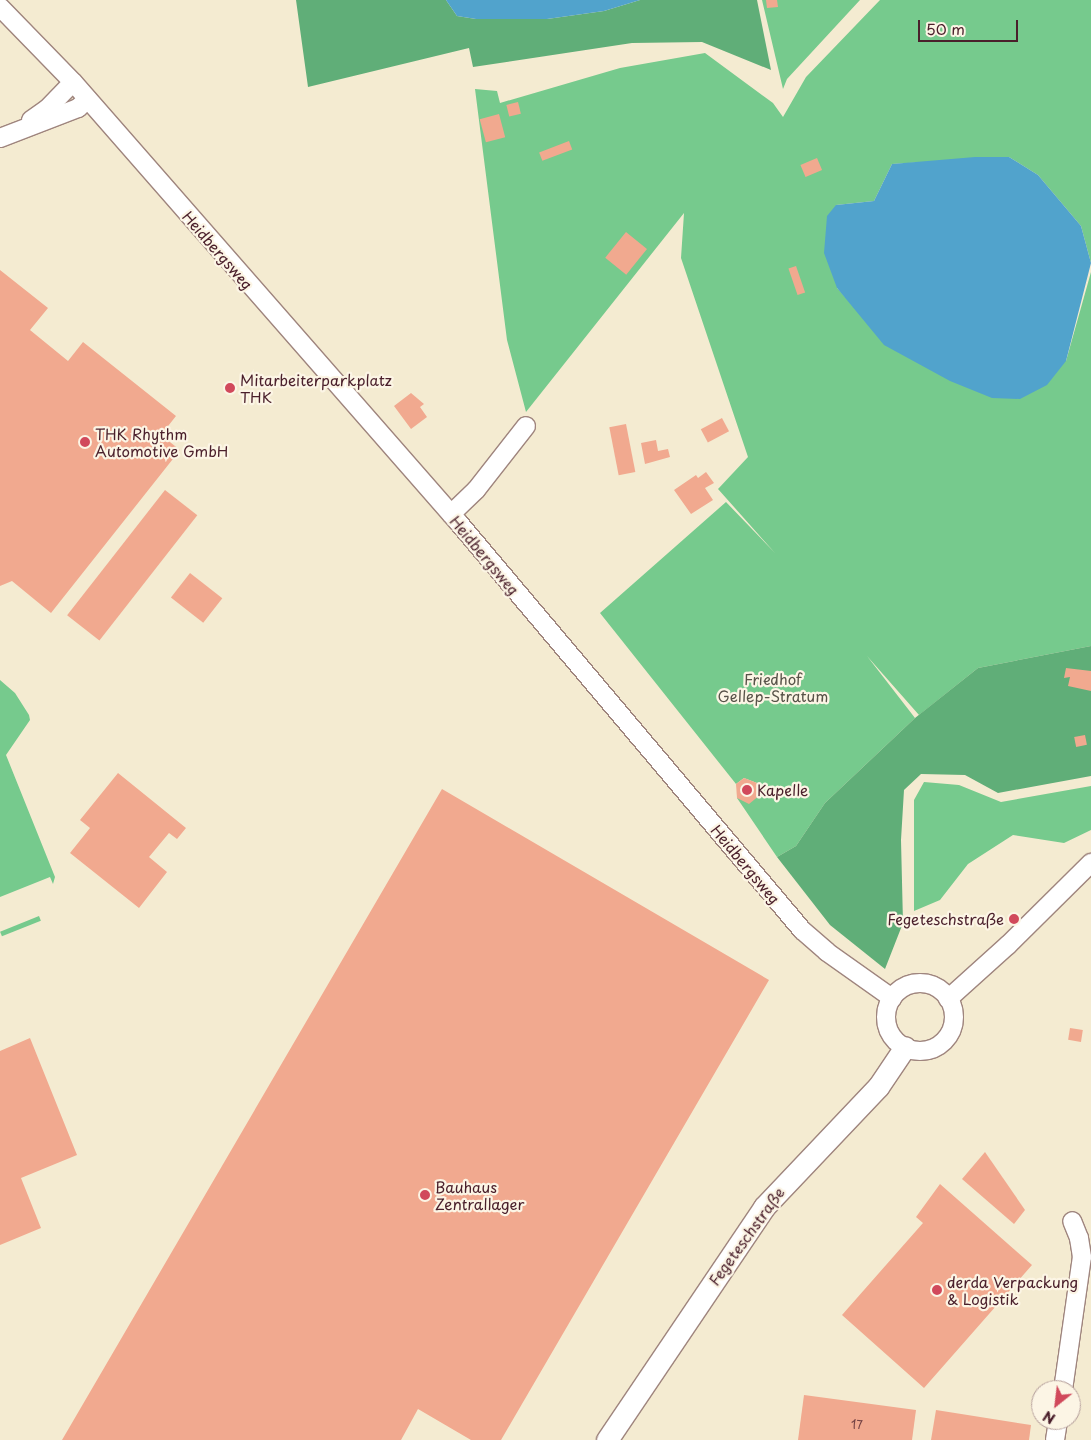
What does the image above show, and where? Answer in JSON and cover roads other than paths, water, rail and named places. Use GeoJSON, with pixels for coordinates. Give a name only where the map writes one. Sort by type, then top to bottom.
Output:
{"type":"FeatureCollection","features":[{"type":"Feature","properties":{"kind":"main road","name":"Fegeteschstraße"},"geometry":{"type":"LineString","coordinates":[[607,1440],[764,1207],[878,1087],[905,1047]]}},
{"type":"Feature","properties":{"kind":"street","name":"Heidbergsweg"},"geometry":{"type":"LineString","coordinates":[[0,7],[73,82],[451,514],[802,930],[827,952],[892,998]]}},
{"type":"Feature","properties":{"kind":"street"},"geometry":{"type":"LineString","coordinates":[[6,136],[47,109],[73,82]]}},
{"type":"Feature","properties":{"kind":"street"},"geometry":{"type":"LineString","coordinates":[[6,136],[78,108],[88,99]]}},
{"type":"Feature","properties":{"kind":"street"},"geometry":{"type":"LineString","coordinates":[[451,514],[476,490],[526,426]]}},
{"type":"Feature","properties":{"kind":"street"},"geometry":{"type":"LineString","coordinates":[[948,999],[1008,945],[1091,863]]}},
{"type":"Feature","properties":{"kind":"street"},"geometry":{"type":"LineString","coordinates":[[920,983],[940,990],[948,999],[953,1020],[945,1040],[926,1050],[905,1047],[890,1034],[886,1016],[892,998],[899,990],[920,983]]}},
{"type":"Feature","properties":{"kind":"street"},"geometry":{"type":"LineString","coordinates":[[1064,1380],[1082,1257],[1079,1238],[1072,1220]]}},
{"type":"Feature","properties":{"kind":"water"},"geometry":{"type":"Polygon","coordinates":[[[446,0],[640,0],[604,11],[547,19],[476,19],[457,16],[446,0]]]}},
{"type":"Feature","properties":{"kind":"water"},"geometry":{"type":"Polygon","coordinates":[[[975,157],[1009,157],[1038,175],[1081,226],[1091,263],[1066,361],[1047,385],[1020,399],[992,398],[950,381],[884,345],[837,288],[824,253],[827,216],[836,205],[874,201],[892,164],[975,157]]]}},
{"type":"Feature","properties":{"kind":"place","name":"Mitarbeiterparkplatz THK"},"geometry":{"type":"Point","coordinates":[230,388]}},
{"type":"Feature","properties":{"kind":"place","name":"THK Rhythm Automotive GmbH"},"geometry":{"type":"Point","coordinates":[85,442]}},
{"type":"Feature","properties":{"kind":"place","name":"Kapelle"},"geometry":{"type":"Point","coordinates":[747,790]}},
{"type":"Feature","properties":{"kind":"place","name":"Fegeteschstraße"},"geometry":{"type":"Point","coordinates":[1014,919]}},
{"type":"Feature","properties":{"kind":"place","name":"Bauhaus Zentrallager"},"geometry":{"type":"Point","coordinates":[425,1195]}},
{"type":"Feature","properties":{"kind":"place","name":"derda Verpackung & Logistik"},"geometry":{"type":"Point","coordinates":[937,1290]}},
{"type":"Feature","properties":{"kind":"park label","name":"Friedhof Gellep-Stratum"},"geometry":{"type":"Point","coordinates":[773,686]}}]}
